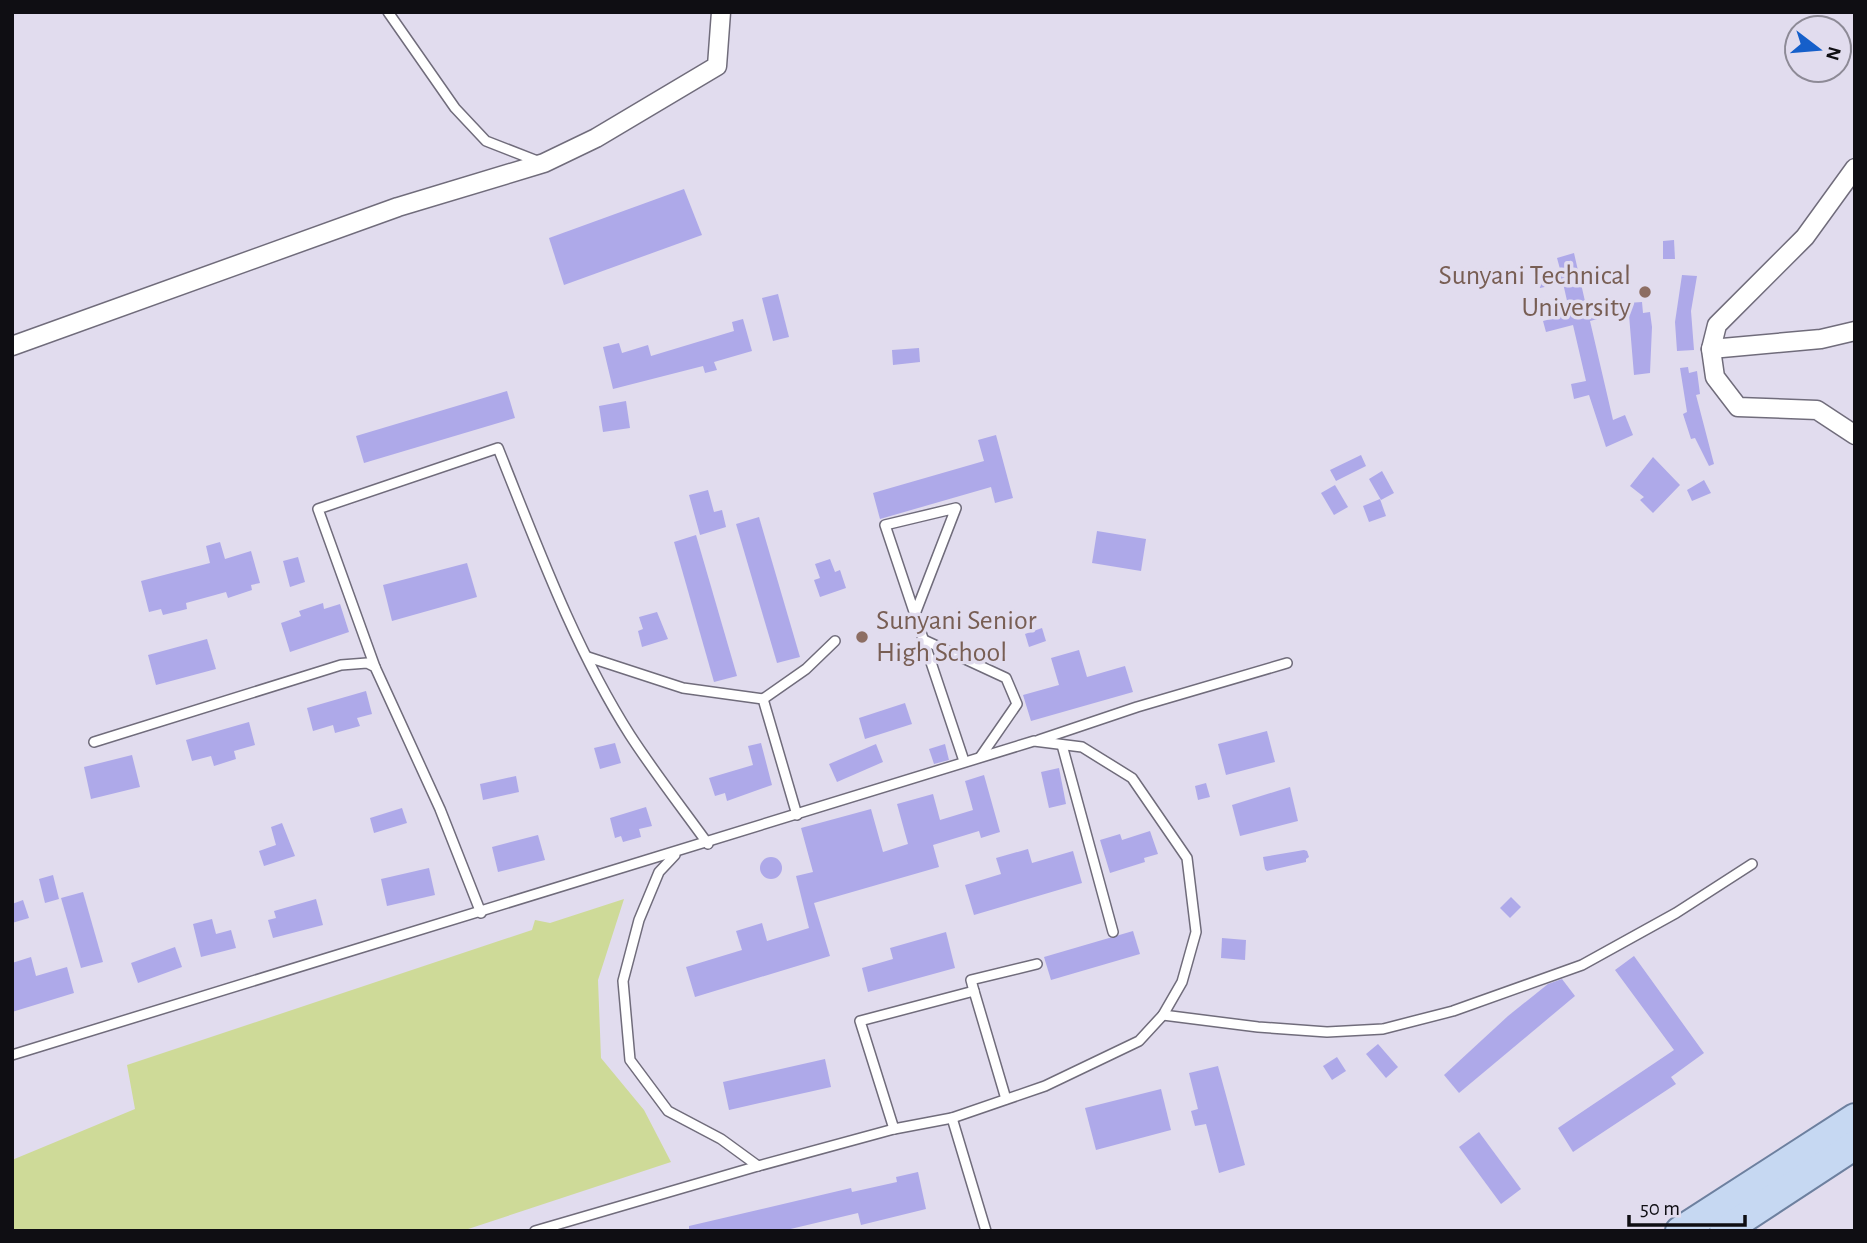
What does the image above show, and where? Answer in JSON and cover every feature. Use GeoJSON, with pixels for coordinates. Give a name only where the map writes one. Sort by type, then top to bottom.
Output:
{"type":"FeatureCollection","features":[{"type":"Feature","properties":{"kind":"main road"},"geometry":{"type":"LineString","coordinates":[[1680,1231],[1855,1118]]}},
{"type":"Feature","properties":{"kind":"main road"},"geometry":{"type":"LineString","coordinates":[[1724,1231],[1855,1145]]}},
{"type":"Feature","properties":{"kind":"street"},"geometry":{"type":"LineString","coordinates":[[12,346],[398,207],[544,163],[596,138],[717,66],[721,12]]}},
{"type":"Feature","properties":{"kind":"street"},"geometry":{"type":"LineString","coordinates":[[1855,168],[1805,237],[1717,325],[1711,349],[1715,377],[1738,407],[1817,410],[1855,435]]}},
{"type":"Feature","properties":{"kind":"street"},"geometry":{"type":"LineString","coordinates":[[1711,349],[1821,339],[1855,331]]}},
{"type":"Feature","properties":{"kind":"lane"},"geometry":{"type":"LineString","coordinates":[[388,12],[455,108],[486,141],[544,163]]}},
{"type":"Feature","properties":{"kind":"lane"},"geometry":{"type":"LineString","coordinates":[[481,913],[440,809],[375,667],[318,509],[498,449],[533,536],[588,657],[630,735],[708,844]]}},
{"type":"Feature","properties":{"kind":"lane"},"geometry":{"type":"LineString","coordinates":[[915,614],[956,508],[885,525],[964,761]]}},
{"type":"Feature","properties":{"kind":"lane"},"geometry":{"type":"LineString","coordinates":[[924,640],[1006,678],[1017,704],[981,756]]}},
{"type":"Feature","properties":{"kind":"lane"},"geometry":{"type":"LineString","coordinates":[[588,657],[684,688],[763,698],[806,670],[835,641]]}},
{"type":"Feature","properties":{"kind":"lane"},"geometry":{"type":"LineString","coordinates":[[94,742],[341,665],[367,663],[375,667]]}},
{"type":"Feature","properties":{"kind":"lane"},"geometry":{"type":"LineString","coordinates":[[12,1055],[708,844],[1137,706],[1287,663]]}},
{"type":"Feature","properties":{"kind":"lane"},"geometry":{"type":"LineString","coordinates":[[763,698],[797,815]]}},
{"type":"Feature","properties":{"kind":"lane"},"geometry":{"type":"LineString","coordinates":[[535,1231],[894,1129],[952,1118],[1045,1086],[1139,1041],[1163,1015],[1182,982],[1196,932],[1187,858],[1132,778],[1082,747],[1034,741]]}},
{"type":"Feature","properties":{"kind":"lane"},"geometry":{"type":"LineString","coordinates":[[1062,744],[1113,932]]}},
{"type":"Feature","properties":{"kind":"lane"},"geometry":{"type":"LineString","coordinates":[[676,853],[659,872],[639,920],[623,981],[630,1060],[668,1111],[721,1139],[758,1166]]}},
{"type":"Feature","properties":{"kind":"lane"},"geometry":{"type":"LineString","coordinates":[[1163,1015],[1258,1027],[1327,1032],[1383,1029],[1442,1014],[1582,965],[1676,913],[1752,864]]}},
{"type":"Feature","properties":{"kind":"lane"},"geometry":{"type":"LineString","coordinates":[[1006,1099],[971,980],[1037,964]]}},
{"type":"Feature","properties":{"kind":"lane"},"geometry":{"type":"LineString","coordinates":[[894,1129],[860,1021],[974,990]]}},
{"type":"Feature","properties":{"kind":"lane"},"geometry":{"type":"LineString","coordinates":[[952,1118],[986,1231]]}},
{"type":"Feature","properties":{"kind":"green space"},"geometry":{"type":"Polygon","coordinates":[[[624,899],[598,980],[601,1058],[644,1110],[671,1162],[462,1231],[12,1231],[12,1160],[135,1109],[127,1065],[532,930],[535,920],[550,923],[624,899]]]}},
{"type":"Feature","properties":{"kind":"building"},"geometry":{"type":"Polygon","coordinates":[[[684,189],[702,235],[564,285],[549,238],[684,189]]]}},
{"type":"Feature","properties":{"kind":"building"},"geometry":{"type":"Polygon","coordinates":[[[1674,240],[1675,259],[1663,259],[1663,241],[1674,240]]]}},
{"type":"Feature","properties":{"kind":"building"},"geometry":{"type":"Polygon","coordinates":[[[1574,253],[1587,310],[1603,306],[1605,317],[1590,321],[1613,420],[1625,415],[1633,435],[1606,447],[1589,395],[1574,399],[1571,384],[1586,381],[1573,325],[1546,332],[1543,321],[1570,314],[1563,283],[1540,288],[1537,274],[1560,269],[1557,258],[1574,253]]]}},
{"type":"Feature","properties":{"kind":"building"},"geometry":{"type":"Polygon","coordinates":[[[1682,275],[1697,276],[1691,311],[1694,350],[1677,351],[1675,322],[1682,275]]]}},
{"type":"Feature","properties":{"kind":"building"},"geometry":{"type":"Polygon","coordinates":[[[778,294],[789,337],[773,341],[762,298],[778,294]]]}},
{"type":"Feature","properties":{"kind":"building"},"geometry":{"type":"Polygon","coordinates":[[[1642,302],[1643,313],[1650,312],[1652,327],[1650,373],[1634,375],[1628,303],[1642,302]]]}},
{"type":"Feature","properties":{"kind":"building"},"geometry":{"type":"Polygon","coordinates":[[[743,319],[752,351],[714,362],[717,370],[705,373],[703,366],[613,389],[603,347],[619,343],[622,353],[648,345],[651,356],[734,331],[732,322],[743,319]]]}},
{"type":"Feature","properties":{"kind":"building"},"geometry":{"type":"Polygon","coordinates":[[[919,348],[920,362],[893,365],[892,350],[919,348]]]}},
{"type":"Feature","properties":{"kind":"building"},"geometry":{"type":"Polygon","coordinates":[[[1688,367],[1689,373],[1697,371],[1700,394],[1696,395],[1714,464],[1709,466],[1695,438],[1691,439],[1683,414],[1687,412],[1680,368],[1688,367]]]}},
{"type":"Feature","properties":{"kind":"building"},"geometry":{"type":"Polygon","coordinates":[[[507,391],[515,418],[364,463],[356,436],[507,391]]]}},
{"type":"Feature","properties":{"kind":"building"},"geometry":{"type":"Polygon","coordinates":[[[626,401],[630,428],[603,432],[599,406],[626,401]]]}},
{"type":"Feature","properties":{"kind":"building"},"geometry":{"type":"Polygon","coordinates":[[[996,435],[1013,498],[995,503],[991,487],[880,519],[873,493],[984,461],[978,440],[996,435]]]}},
{"type":"Feature","properties":{"kind":"building"},"geometry":{"type":"Polygon","coordinates":[[[1361,455],[1366,466],[1336,481],[1330,470],[1361,455]]]}},
{"type":"Feature","properties":{"kind":"building"},"geometry":{"type":"Polygon","coordinates":[[[1653,457],[1680,485],[1653,513],[1640,500],[1644,497],[1630,486],[1653,457]]]}},
{"type":"Feature","properties":{"kind":"building"},"geometry":{"type":"Polygon","coordinates":[[[1382,471],[1394,493],[1381,500],[1369,479],[1382,471]]]}},
{"type":"Feature","properties":{"kind":"building"},"geometry":{"type":"Polygon","coordinates":[[[1704,480],[1711,493],[1692,501],[1687,490],[1704,480]]]}},
{"type":"Feature","properties":{"kind":"building"},"geometry":{"type":"Polygon","coordinates":[[[1335,485],[1348,507],[1334,515],[1321,493],[1335,485]]]}},
{"type":"Feature","properties":{"kind":"building"},"geometry":{"type":"Polygon","coordinates":[[[708,490],[714,512],[722,510],[726,527],[700,535],[689,495],[708,490]]]}},
{"type":"Feature","properties":{"kind":"building"},"geometry":{"type":"Polygon","coordinates":[[[1380,499],[1386,516],[1369,522],[1363,506],[1380,499]]]}},
{"type":"Feature","properties":{"kind":"building"},"geometry":{"type":"Polygon","coordinates":[[[759,517],[800,657],[777,663],[736,524],[759,517]]]}},
{"type":"Feature","properties":{"kind":"building"},"geometry":{"type":"Polygon","coordinates":[[[1097,531],[1146,539],[1141,571],[1092,563],[1097,531]]]}},
{"type":"Feature","properties":{"kind":"building"},"geometry":{"type":"Polygon","coordinates":[[[696,535],[737,676],[714,682],[674,542],[696,535]]]}},
{"type":"Feature","properties":{"kind":"building"},"geometry":{"type":"Polygon","coordinates":[[[220,542],[225,559],[251,551],[260,583],[251,585],[252,590],[228,598],[226,592],[186,603],[187,609],[163,615],[161,609],[149,612],[141,581],[210,563],[206,546],[220,542]]]}},
{"type":"Feature","properties":{"kind":"building"},"geometry":{"type":"Polygon","coordinates":[[[298,557],[305,582],[290,587],[283,561],[298,557]]]}},
{"type":"Feature","properties":{"kind":"building"},"geometry":{"type":"Polygon","coordinates":[[[830,559],[835,572],[840,570],[846,588],[820,597],[814,580],[820,578],[815,564],[830,559]]]}},
{"type":"Feature","properties":{"kind":"building"},"geometry":{"type":"Polygon","coordinates":[[[467,563],[477,597],[392,621],[383,585],[467,563]]]}},
{"type":"Feature","properties":{"kind":"building"},"geometry":{"type":"Polygon","coordinates":[[[323,603],[324,609],[340,604],[349,632],[290,652],[281,623],[301,616],[299,611],[323,603]]]}},
{"type":"Feature","properties":{"kind":"building"},"geometry":{"type":"Polygon","coordinates":[[[657,612],[668,639],[642,647],[638,631],[643,629],[639,617],[657,612]]]}},
{"type":"Feature","properties":{"kind":"building"},"geometry":{"type":"Polygon","coordinates":[[[1042,628],[1046,641],[1029,647],[1025,634],[1042,628]]]}},
{"type":"Feature","properties":{"kind":"building"},"geometry":{"type":"Polygon","coordinates":[[[207,639],[216,669],[156,685],[148,655],[207,639]]]}},
{"type":"Feature","properties":{"kind":"building"},"geometry":{"type":"Polygon","coordinates":[[[1079,650],[1087,677],[1125,666],[1133,692],[1031,721],[1023,695],[1059,685],[1051,658],[1079,650]]]}},
{"type":"Feature","properties":{"kind":"building"},"geometry":{"type":"Polygon","coordinates":[[[366,691],[372,714],[357,718],[360,726],[335,733],[333,725],[313,731],[307,708],[366,691]]]}},
{"type":"Feature","properties":{"kind":"building"},"geometry":{"type":"Polygon","coordinates":[[[905,703],[912,724],[865,739],[859,718],[905,703]]]}},
{"type":"Feature","properties":{"kind":"building"},"geometry":{"type":"Polygon","coordinates":[[[249,722],[255,745],[234,751],[236,759],[214,766],[211,756],[192,761],[186,740],[249,722]]]}},
{"type":"Feature","properties":{"kind":"building"},"geometry":{"type":"Polygon","coordinates":[[[1267,731],[1275,762],[1226,775],[1218,744],[1267,731]]]}},
{"type":"Feature","properties":{"kind":"building"},"geometry":{"type":"Polygon","coordinates":[[[615,743],[621,763],[600,769],[594,748],[615,743]]]}},
{"type":"Feature","properties":{"kind":"building"},"geometry":{"type":"Polygon","coordinates":[[[761,743],[772,785],[727,801],[725,793],[715,796],[709,778],[753,765],[748,746],[761,743]]]}},
{"type":"Feature","properties":{"kind":"building"},"geometry":{"type":"Polygon","coordinates":[[[876,744],[883,762],[837,782],[829,764],[876,744]]]}},
{"type":"Feature","properties":{"kind":"building"},"geometry":{"type":"Polygon","coordinates":[[[945,744],[949,760],[934,764],[929,749],[945,744]]]}},
{"type":"Feature","properties":{"kind":"building"},"geometry":{"type":"Polygon","coordinates":[[[132,755],[140,787],[91,799],[84,767],[132,755]]]}},
{"type":"Feature","properties":{"kind":"building"},"geometry":{"type":"Polygon","coordinates":[[[1059,768],[1066,804],[1049,808],[1041,772],[1059,768]]]}},
{"type":"Feature","properties":{"kind":"building"},"geometry":{"type":"Polygon","coordinates":[[[984,775],[1000,832],[981,838],[979,831],[933,845],[939,867],[814,903],[830,956],[695,997],[686,967],[742,950],[736,931],[762,923],[767,941],[809,928],[796,876],[813,872],[801,828],[871,809],[883,852],[908,844],[897,804],[933,794],[940,820],[973,810],[965,781],[984,775]]]}},
{"type":"Feature","properties":{"kind":"building"},"geometry":{"type":"Polygon","coordinates":[[[516,776],[519,792],[483,800],[480,784],[516,776]]]}},
{"type":"Feature","properties":{"kind":"building"},"geometry":{"type":"Polygon","coordinates":[[[1206,783],[1210,797],[1198,800],[1195,786],[1206,783]]]}},
{"type":"Feature","properties":{"kind":"building"},"geometry":{"type":"Polygon","coordinates":[[[1290,787],[1298,821],[1240,836],[1232,805],[1290,787]]]}},
{"type":"Feature","properties":{"kind":"building"},"geometry":{"type":"Polygon","coordinates":[[[646,807],[652,826],[639,829],[641,837],[623,842],[621,836],[615,838],[610,818],[646,807]]]}},
{"type":"Feature","properties":{"kind":"building"},"geometry":{"type":"Polygon","coordinates":[[[402,808],[407,823],[374,833],[370,818],[402,808]]]}},
{"type":"Feature","properties":{"kind":"building"},"geometry":{"type":"Polygon","coordinates":[[[282,823],[295,856],[264,866],[259,851],[276,845],[271,827],[282,823]]]}},
{"type":"Feature","properties":{"kind":"building"},"geometry":{"type":"Polygon","coordinates":[[[1150,831],[1158,854],[1144,858],[1145,862],[1110,873],[1100,840],[1120,834],[1122,840],[1150,831]]]}},
{"type":"Feature","properties":{"kind":"building"},"geometry":{"type":"Polygon","coordinates":[[[538,835],[545,860],[498,872],[492,847],[538,835]]]}},
{"type":"Feature","properties":{"kind":"building"},"geometry":{"type":"Polygon","coordinates":[[[1028,849],[1032,863],[1073,851],[1082,883],[974,915],[965,885],[1001,874],[996,858],[1028,849]]]}},
{"type":"Feature","properties":{"kind":"building"},"geometry":{"type":"Polygon","coordinates":[[[1304,850],[1309,857],[1306,862],[1267,871],[1265,869],[1263,857],[1304,850]]]}},
{"type":"Feature","properties":{"kind":"building"},"geometry":{"type":"Polygon","coordinates":[[[771,857],[779,860],[782,868],[779,876],[771,879],[763,876],[760,868],[763,860],[771,857]]]}},
{"type":"Feature","properties":{"kind":"building"},"geometry":{"type":"Polygon","coordinates":[[[429,868],[435,895],[387,906],[381,879],[429,868]]]}},
{"type":"Feature","properties":{"kind":"building"},"geometry":{"type":"Polygon","coordinates":[[[53,875],[59,899],[45,903],[39,879],[53,875]]]}},
{"type":"Feature","properties":{"kind":"building"},"geometry":{"type":"Polygon","coordinates":[[[83,892],[103,962],[81,968],[61,898],[83,892]]]}},
{"type":"Feature","properties":{"kind":"building"},"geometry":{"type":"Polygon","coordinates":[[[1511,897],[1521,907],[1510,918],[1500,908],[1511,897]]]}},
{"type":"Feature","properties":{"kind":"building"},"geometry":{"type":"Polygon","coordinates":[[[316,899],[323,925],[273,938],[268,920],[276,918],[274,911],[316,899]]]}},
{"type":"Feature","properties":{"kind":"building"},"geometry":{"type":"Polygon","coordinates":[[[23,900],[29,918],[12,923],[12,904],[23,900]]]}},
{"type":"Feature","properties":{"kind":"building"},"geometry":{"type":"Polygon","coordinates":[[[212,919],[216,934],[231,930],[236,948],[201,957],[193,924],[212,919]]]}},
{"type":"Feature","properties":{"kind":"building"},"geometry":{"type":"Polygon","coordinates":[[[1133,931],[1140,954],[1051,980],[1044,957],[1133,931]]]}},
{"type":"Feature","properties":{"kind":"building"},"geometry":{"type":"Polygon","coordinates":[[[946,932],[955,968],[868,992],[862,968],[893,959],[890,948],[946,932]]]}},
{"type":"Feature","properties":{"kind":"building"},"geometry":{"type":"Polygon","coordinates":[[[1222,938],[1246,940],[1245,960],[1221,958],[1222,938]]]}},
{"type":"Feature","properties":{"kind":"building"},"geometry":{"type":"Polygon","coordinates":[[[175,947],[182,967],[138,983],[131,963],[175,947]]]}},
{"type":"Feature","properties":{"kind":"building"},"geometry":{"type":"Polygon","coordinates":[[[1634,956],[1704,1053],[1671,1077],[1676,1084],[1573,1152],[1558,1128],[1674,1050],[1615,970],[1634,956]]]}},
{"type":"Feature","properties":{"kind":"building"},"geometry":{"type":"Polygon","coordinates":[[[31,957],[36,976],[67,967],[74,993],[12,1012],[12,963],[31,957]]]}},
{"type":"Feature","properties":{"kind":"building"},"geometry":{"type":"Polygon","coordinates":[[[1562,979],[1575,996],[1459,1093],[1444,1075],[1508,1016],[1548,984],[1562,979]]]}},
{"type":"Feature","properties":{"kind":"building"},"geometry":{"type":"Polygon","coordinates":[[[1378,1044],[1398,1067],[1386,1078],[1366,1054],[1378,1044]]]}},
{"type":"Feature","properties":{"kind":"building"},"geometry":{"type":"Polygon","coordinates":[[[1337,1057],[1346,1071],[1332,1080],[1323,1066],[1337,1057]]]}},
{"type":"Feature","properties":{"kind":"building"},"geometry":{"type":"Polygon","coordinates":[[[825,1059],[831,1087],[729,1110],[723,1082],[825,1059]]]}},
{"type":"Feature","properties":{"kind":"building"},"geometry":{"type":"Polygon","coordinates":[[[1218,1066],[1245,1165],[1219,1173],[1206,1124],[1195,1126],[1191,1111],[1198,1109],[1189,1073],[1218,1066]]]}},
{"type":"Feature","properties":{"kind":"building"},"geometry":{"type":"Polygon","coordinates":[[[1161,1089],[1171,1130],[1096,1150],[1085,1108],[1161,1089]]]}},
{"type":"Feature","properties":{"kind":"building"},"geometry":{"type":"Polygon","coordinates":[[[1479,1132],[1521,1189],[1501,1204],[1459,1147],[1479,1132]]]}},
{"type":"Feature","properties":{"kind":"building"},"geometry":{"type":"Polygon","coordinates":[[[918,1172],[926,1209],[861,1225],[858,1213],[782,1231],[689,1231],[689,1226],[851,1188],[852,1192],[897,1182],[896,1177],[918,1172]]]}},
{"type":"Feature","properties":{"kind":"place","name":"Sunyani Technical University"},"geometry":{"type":"Point","coordinates":[1645,292]}},
{"type":"Feature","properties":{"kind":"place","name":"Sunyani Senior High School"},"geometry":{"type":"Point","coordinates":[862,637]}}]}
